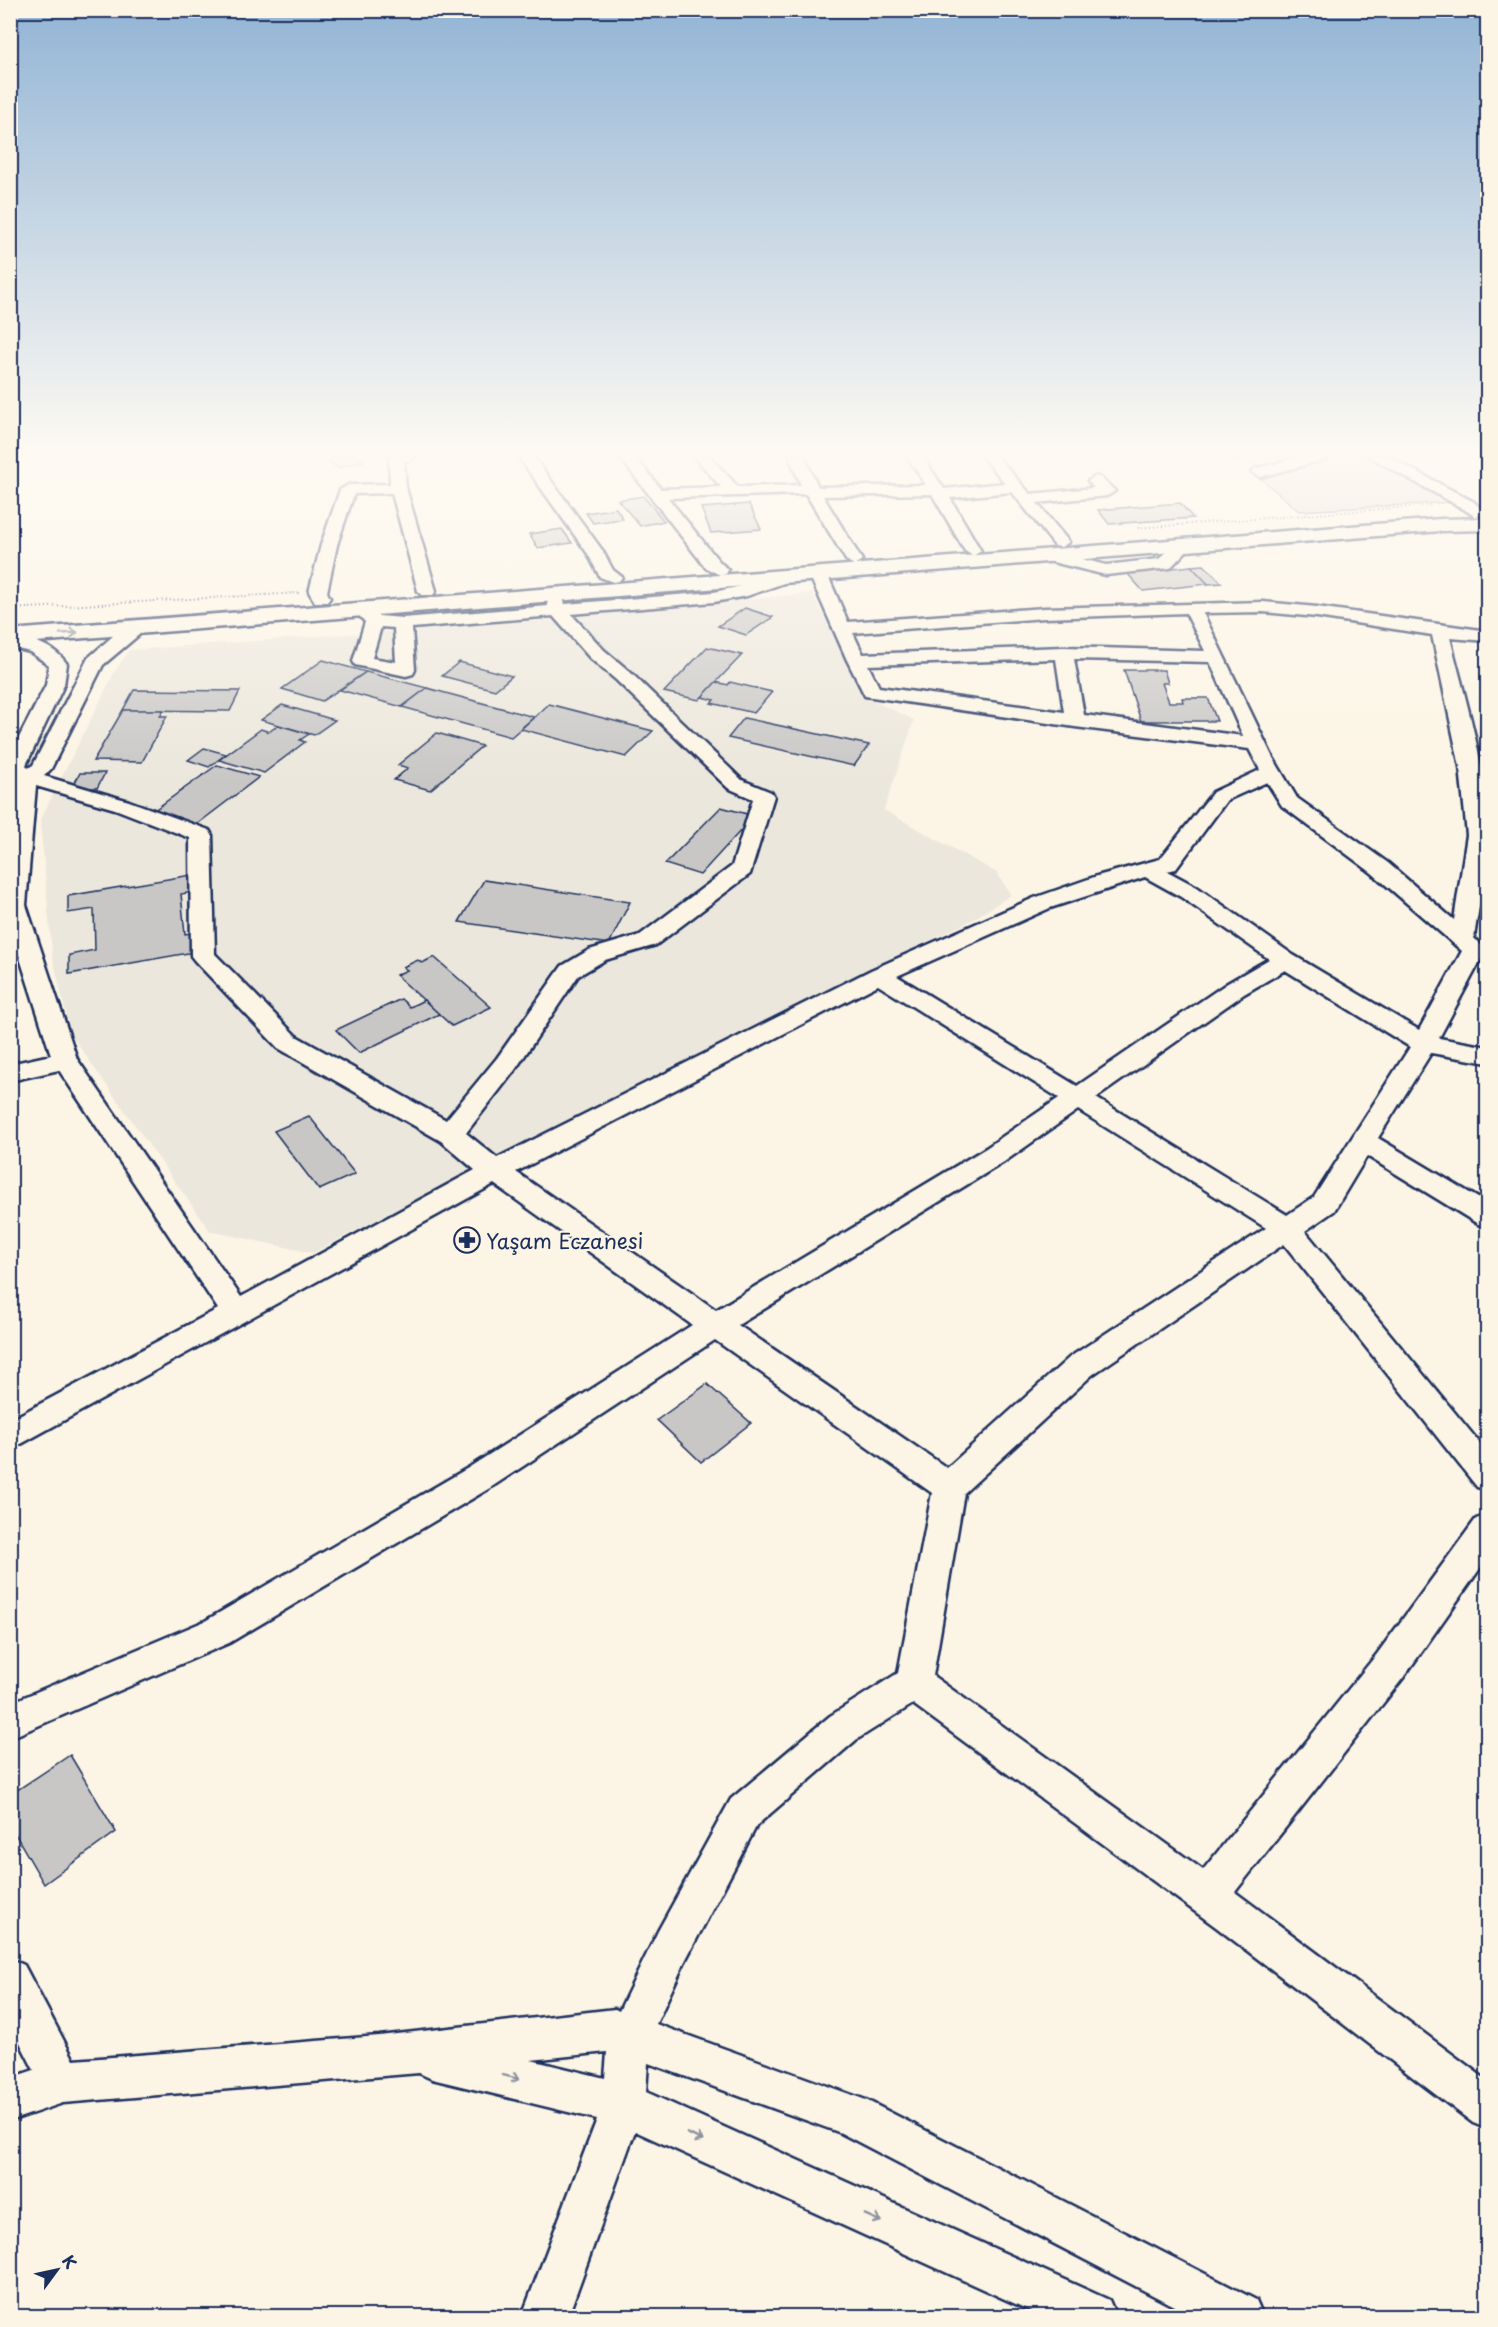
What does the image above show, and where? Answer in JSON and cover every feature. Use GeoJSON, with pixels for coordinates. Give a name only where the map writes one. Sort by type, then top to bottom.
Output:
{"type":"FeatureCollection","features":[{"type":"Feature","properties":{"kind":"highway"},"geometry":{"type":"LineString","coordinates":[[10,621],[792,565]]}},
{"type":"Feature","properties":{"kind":"highway"},"geometry":{"type":"LineString","coordinates":[[10,639],[138,628],[586,602],[918,565]]}},
{"type":"Feature","properties":{"kind":"street"},"geometry":{"type":"LineString","coordinates":[[321,598],[318,592],[324,565]]}},
{"type":"Feature","properties":{"kind":"street"},"geometry":{"type":"LineString","coordinates":[[420,565],[427,591]]}},
{"type":"Feature","properties":{"kind":"street"},"geometry":{"type":"LineString","coordinates":[[602,565],[606,573],[613,577]]}},
{"type":"Feature","properties":{"kind":"street"},"geometry":{"type":"LineString","coordinates":[[713,565],[720,570]]}},
{"type":"Feature","properties":{"kind":"street"},"geometry":{"type":"LineString","coordinates":[[819,576],[872,692],[1257,744]]}},
{"type":"Feature","properties":{"kind":"street"},"geometry":{"type":"LineString","coordinates":[[586,602],[604,647],[622,675]]}},
{"type":"Feature","properties":{"kind":"street"},"geometry":{"type":"LineString","coordinates":[[402,623],[406,670],[362,661],[369,616],[402,623],[556,604],[597,654],[622,675],[735,784],[764,796],[741,869],[648,940],[597,955],[570,971],[506,1064],[450,1134]]}},
{"type":"Feature","properties":{"kind":"street"},"geometry":{"type":"LineString","coordinates":[[843,628],[1044,613],[1263,607],[1488,636]]}},
{"type":"Feature","properties":{"kind":"street"},"geometry":{"type":"LineString","coordinates":[[1192,608],[1257,744],[1289,802],[1380,868],[1474,950]]}},
{"type":"Feature","properties":{"kind":"street"},"geometry":{"type":"LineString","coordinates":[[18,778],[40,769],[95,662],[120,639],[138,628]]}},
{"type":"Feature","properties":{"kind":"street"},"geometry":{"type":"LineString","coordinates":[[545,2316],[624,2104],[629,2035],[672,1945],[744,1812],[843,1728],[914,1683],[950,1487],[1081,1366],[1324,1204],[1424,1044],[1474,950],[1481,796],[1470,767],[1440,631]]}},
{"type":"Feature","properties":{"kind":"street"},"geometry":{"type":"LineString","coordinates":[[10,639],[30,644],[47,653],[58,664],[55,685],[15,766],[18,778],[15,905],[65,1060],[236,1313]]}},
{"type":"Feature","properties":{"kind":"street"},"geometry":{"type":"LineString","coordinates":[[856,660],[1064,653],[1217,657]]}},
{"type":"Feature","properties":{"kind":"street"},"geometry":{"type":"LineString","coordinates":[[1064,653],[1075,721]]}},
{"type":"Feature","properties":{"kind":"street"},"geometry":{"type":"LineString","coordinates":[[10,1435],[495,1171],[879,975],[1042,903],[1105,881],[1168,864],[1220,796],[1271,772]]}},
{"type":"Feature","properties":{"kind":"street"},"geometry":{"type":"LineString","coordinates":[[18,778],[122,805],[201,835],[203,957],[287,1042],[450,1134],[495,1171],[950,1487]]}},
{"type":"Feature","properties":{"kind":"street"},"geometry":{"type":"LineString","coordinates":[[1147,869],[1189,892],[1285,960],[1424,1044],[1488,1055]]}},
{"type":"Feature","properties":{"kind":"street"},"geometry":{"type":"LineString","coordinates":[[10,1721],[217,1632],[479,1478],[715,1325],[995,1155],[1235,989],[1285,960]]}},
{"type":"Feature","properties":{"kind":"street"},"geometry":{"type":"LineString","coordinates":[[879,975],[1287,1228],[1488,1477]]}},
{"type":"Feature","properties":{"kind":"street"},"geometry":{"type":"LineString","coordinates":[[10,1073],[65,1060]]}},
{"type":"Feature","properties":{"kind":"street"},"geometry":{"type":"LineString","coordinates":[[1364,1142],[1488,1216]]}},
{"type":"Feature","properties":{"kind":"street"},"geometry":{"type":"LineString","coordinates":[[1207,1896],[1390,1666],[1488,1529]]}},
{"type":"Feature","properties":{"kind":"street"},"geometry":{"type":"LineString","coordinates":[[914,1683],[1207,1896],[1488,2108]]}},
{"type":"Feature","properties":{"kind":"street"},"geometry":{"type":"LineString","coordinates":[[10,1979],[63,2082]]}},
{"type":"Feature","properties":{"kind":"street"},"geometry":{"type":"LineString","coordinates":[[10,2100],[63,2082],[413,2053],[615,2030],[851,2115],[1240,2316]]}},
{"type":"Feature","properties":{"kind":"street"},"geometry":{"type":"LineString","coordinates":[[413,2053],[624,2104],[1093,2316]]}},
{"type":"Feature","properties":{"kind":"shaded area"},"geometry":{"type":"Polygon","coordinates":[[[812,593],[864,696],[914,720],[884,810],[997,873],[1011,895],[972,920],[801,1003],[313,1253],[210,1231],[71,1035],[52,954],[40,820],[114,673],[129,650],[542,620],[812,593]]]}},
{"type":"Feature","properties":{"kind":"building"},"geometry":{"type":"Polygon","coordinates":[[[1204,565],[1222,583],[1208,584],[1191,566],[1204,565]]]}},
{"type":"Feature","properties":{"kind":"building"},"geometry":{"type":"Polygon","coordinates":[[[1191,566],[1208,584],[1143,591],[1127,573],[1191,566]]]}},
{"type":"Feature","properties":{"kind":"building"},"geometry":{"type":"Polygon","coordinates":[[[745,608],[773,617],[746,635],[718,626],[745,608]]]}},
{"type":"Feature","properties":{"kind":"building"},"geometry":{"type":"Polygon","coordinates":[[[707,647],[742,655],[699,700],[664,692],[707,647]]]}},
{"type":"Feature","properties":{"kind":"building"},"geometry":{"type":"Polygon","coordinates":[[[323,660],[366,672],[322,701],[282,689],[323,660]]]}},
{"type":"Feature","properties":{"kind":"building"},"geometry":{"type":"Polygon","coordinates":[[[459,662],[512,676],[495,690],[442,676],[459,662]]]}},
{"type":"Feature","properties":{"kind":"building"},"geometry":{"type":"Polygon","coordinates":[[[1124,670],[1164,670],[1168,683],[1162,683],[1169,702],[1183,702],[1182,698],[1208,698],[1217,721],[1141,721],[1124,670]]]}},
{"type":"Feature","properties":{"kind":"building"},"geometry":{"type":"Polygon","coordinates":[[[366,672],[427,688],[402,707],[340,690],[366,672]]]}},
{"type":"Feature","properties":{"kind":"building"},"geometry":{"type":"Polygon","coordinates":[[[716,682],[728,685],[730,682],[772,692],[754,713],[711,703],[714,700],[702,697],[716,682]]]}},
{"type":"Feature","properties":{"kind":"building"},"geometry":{"type":"Polygon","coordinates":[[[427,688],[534,717],[511,737],[402,707],[427,688]]]}},
{"type":"Feature","properties":{"kind":"building"},"geometry":{"type":"Polygon","coordinates":[[[134,690],[240,691],[230,711],[123,710],[134,690]]]}},
{"type":"Feature","properties":{"kind":"building"},"geometry":{"type":"Polygon","coordinates":[[[549,704],[653,731],[626,757],[521,729],[549,704]]]}},
{"type":"Feature","properties":{"kind":"building"},"geometry":{"type":"Polygon","coordinates":[[[282,705],[335,720],[314,735],[261,720],[282,705]]]}},
{"type":"Feature","properties":{"kind":"building"},"geometry":{"type":"Polygon","coordinates":[[[123,710],[163,710],[160,716],[167,716],[142,762],[93,761],[123,710]]]}},
{"type":"Feature","properties":{"kind":"building"},"geometry":{"type":"Polygon","coordinates":[[[744,718],[869,745],[854,766],[728,738],[744,718]]]}},
{"type":"Feature","properties":{"kind":"building"},"geometry":{"type":"Polygon","coordinates":[[[278,725],[309,734],[300,740],[305,742],[264,773],[219,760],[261,729],[269,732],[278,725]]]}},
{"type":"Feature","properties":{"kind":"building"},"geometry":{"type":"Polygon","coordinates":[[[437,733],[482,746],[430,790],[394,780],[408,768],[398,765],[437,733]]]}},
{"type":"Feature","properties":{"kind":"building"},"geometry":{"type":"Polygon","coordinates":[[[204,748],[226,754],[209,767],[188,760],[204,748]]]}},
{"type":"Feature","properties":{"kind":"building"},"geometry":{"type":"Polygon","coordinates":[[[217,765],[259,777],[196,825],[153,811],[217,765]]]}},
{"type":"Feature","properties":{"kind":"building"},"geometry":{"type":"Polygon","coordinates":[[[80,773],[105,773],[97,788],[72,788],[80,773]]]}},
{"type":"Feature","properties":{"kind":"building"},"geometry":{"type":"Polygon","coordinates":[[[721,807],[754,816],[700,875],[665,864],[721,807]]]}},
{"type":"Feature","properties":{"kind":"building"},"geometry":{"type":"Polygon","coordinates":[[[191,875],[193,892],[181,894],[185,934],[198,932],[200,951],[69,974],[69,955],[95,950],[94,909],[68,913],[68,896],[191,875]]]}},
{"type":"Feature","properties":{"kind":"building"},"geometry":{"type":"Polygon","coordinates":[[[484,880],[630,902],[609,944],[459,922],[484,880]]]}},
{"type":"Feature","properties":{"kind":"building"},"geometry":{"type":"Polygon","coordinates":[[[434,957],[491,1007],[452,1026],[396,975],[407,970],[403,967],[418,960],[422,963],[434,957]]]}},
{"type":"Feature","properties":{"kind":"building"},"geometry":{"type":"Polygon","coordinates":[[[401,999],[410,1007],[424,1000],[439,1014],[359,1053],[336,1030],[401,999]]]}},
{"type":"Feature","properties":{"kind":"building"},"geometry":{"type":"Polygon","coordinates":[[[309,1116],[355,1174],[319,1190],[274,1131],[309,1116]]]}},
{"type":"Feature","properties":{"kind":"building"},"geometry":{"type":"Polygon","coordinates":[[[707,1384],[751,1423],[701,1462],[657,1420],[707,1384]]]}},
{"type":"Feature","properties":{"kind":"building"},"geometry":{"type":"Polygon","coordinates":[[[70,1755],[116,1832],[44,1884],[10,1825],[10,1795],[70,1755]]]}},
{"type":"Feature","properties":{"kind":"place","name":"Yaşam Eczanesi"},"geometry":{"type":"Point","coordinates":[467,1240]}}]}
